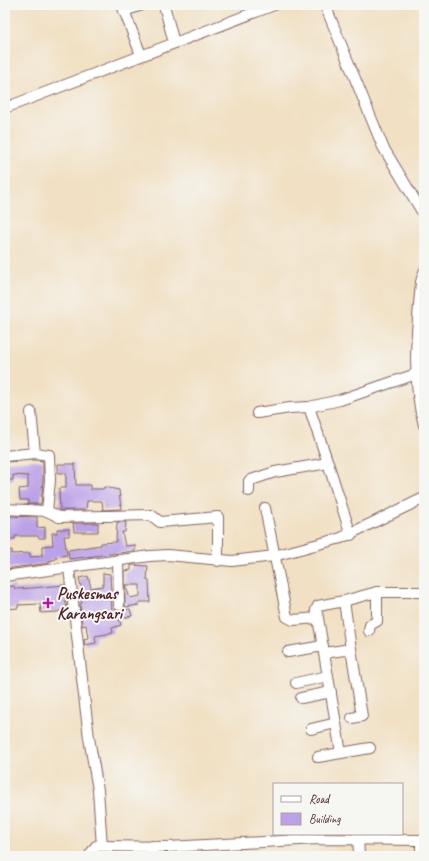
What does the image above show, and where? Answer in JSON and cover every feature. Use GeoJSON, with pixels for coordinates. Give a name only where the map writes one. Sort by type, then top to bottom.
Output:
{"type":"FeatureCollection","features":[{"type":"Feature","properties":{"kind":"street"},"geometry":{"type":"LineString","coordinates":[[141,55],[123,8],[142,5]]}},
{"type":"Feature","properties":{"kind":"street"},"geometry":{"type":"LineString","coordinates":[[164,5],[174,42]]}},
{"type":"Feature","properties":{"kind":"street"},"geometry":{"type":"LineString","coordinates":[[5,108],[174,42],[274,5]]}},
{"type":"Feature","properties":{"kind":"street"},"geometry":{"type":"LineString","coordinates":[[325,5],[383,146],[420,198],[424,216]]}},
{"type":"Feature","properties":{"kind":"street"},"geometry":{"type":"LineString","coordinates":[[424,272],[421,282],[415,362],[419,379],[424,425]]}},
{"type":"Feature","properties":{"kind":"street"},"geometry":{"type":"LineString","coordinates":[[257,414],[290,408],[309,407],[419,379]]}},
{"type":"Feature","properties":{"kind":"street"},"geometry":{"type":"LineString","coordinates":[[309,407],[351,535]]}},
{"type":"Feature","properties":{"kind":"street"},"geometry":{"type":"LineString","coordinates":[[31,412],[35,453]]}},
{"type":"Feature","properties":{"kind":"street"},"geometry":{"type":"LineString","coordinates":[[5,456],[35,453],[47,454],[50,457],[47,511]]}},
{"type":"Feature","properties":{"kind":"street"},"geometry":{"type":"LineString","coordinates":[[249,491],[249,481],[251,480],[275,472],[328,463]]}},
{"type":"Feature","properties":{"kind":"street"},"geometry":{"type":"LineString","coordinates":[[5,576],[118,560],[168,555],[218,561],[232,561],[274,556],[351,535],[424,498]]}},
{"type":"Feature","properties":{"kind":"street"},"geometry":{"type":"LineString","coordinates":[[265,508],[287,617],[293,620],[318,618]]}},
{"type":"Feature","properties":{"kind":"street"},"geometry":{"type":"LineString","coordinates":[[5,509],[47,511],[59,516],[150,515],[160,522],[218,517],[218,561]]}},
{"type":"Feature","properties":{"kind":"street"},"geometry":{"type":"LineString","coordinates":[[118,560],[118,605]]}},
{"type":"Feature","properties":{"kind":"street"},"geometry":{"type":"LineString","coordinates":[[69,568],[89,738],[98,790],[102,846]]}},
{"type":"Feature","properties":{"kind":"street"},"geometry":{"type":"LineString","coordinates":[[369,631],[370,625],[377,621],[377,592]]}},
{"type":"Feature","properties":{"kind":"street"},"geometry":{"type":"LineString","coordinates":[[341,753],[316,610],[318,606],[377,592],[424,592]]}},
{"type":"Feature","properties":{"kind":"street"},"geometry":{"type":"LineString","coordinates":[[344,601],[362,716],[352,718]]}},
{"type":"Feature","properties":{"kind":"street"},"geometry":{"type":"LineString","coordinates":[[288,652],[351,649]]}},
{"type":"Feature","properties":{"kind":"street"},"geometry":{"type":"LineString","coordinates":[[296,682],[328,676]]}},
{"type":"Feature","properties":{"kind":"street"},"geometry":{"type":"LineString","coordinates":[[301,698],[331,692]]}},
{"type":"Feature","properties":{"kind":"street"},"geometry":{"type":"LineString","coordinates":[[311,728],[336,723]]}},
{"type":"Feature","properties":{"kind":"street"},"geometry":{"type":"LineString","coordinates":[[318,757],[370,748]]}},
{"type":"Feature","properties":{"kind":"street"},"geometry":{"type":"LineString","coordinates":[[89,856],[96,846],[153,851],[359,836],[423,840],[420,856]]}},
{"type":"Feature","properties":{"kind":"street"},"geometry":{"type":"LineString","coordinates":[[359,836],[359,856]]}},
{"type":"Feature","properties":{"kind":"building"},"geometry":{"type":"Polygon","coordinates":[[[35,460],[43,461],[41,504],[28,504],[28,500],[20,500],[19,489],[28,488],[28,476],[13,475],[13,480],[5,480],[5,462],[35,460]]]}},
{"type":"Feature","properties":{"kind":"building"},"geometry":{"type":"Polygon","coordinates":[[[58,464],[75,464],[76,485],[90,485],[90,489],[103,489],[104,487],[119,490],[121,509],[103,510],[102,501],[87,501],[86,510],[60,510],[59,488],[66,488],[66,473],[58,473],[58,464]]]}},
{"type":"Feature","properties":{"kind":"building"},"geometry":{"type":"Polygon","coordinates":[[[5,516],[37,517],[37,528],[45,527],[45,538],[39,538],[38,536],[15,536],[15,539],[5,539],[5,516]]]}},
{"type":"Feature","properties":{"kind":"building"},"geometry":{"type":"Polygon","coordinates":[[[117,522],[126,522],[125,532],[122,532],[125,546],[135,545],[135,551],[69,559],[68,550],[101,545],[101,543],[116,542],[117,522]]]}},
{"type":"Feature","properties":{"kind":"building"},"geometry":{"type":"Polygon","coordinates":[[[73,523],[98,523],[98,532],[74,532],[73,523]]]}},
{"type":"Feature","properties":{"kind":"building"},"geometry":{"type":"Polygon","coordinates":[[[57,529],[69,529],[69,536],[64,536],[67,555],[56,557],[56,559],[49,561],[49,563],[5,569],[5,551],[12,550],[12,554],[30,553],[30,557],[42,556],[42,546],[53,545],[52,533],[57,533],[57,529]]]}},
{"type":"Feature","properties":{"kind":"building"},"geometry":{"type":"Polygon","coordinates":[[[131,565],[148,566],[147,580],[149,580],[150,602],[139,602],[139,605],[125,607],[125,585],[125,571],[131,570],[131,565]],[[125,585],[130,598],[140,596],[140,585],[125,585]]]}},
{"type":"Feature","properties":{"kind":"building"},"geometry":{"type":"Polygon","coordinates":[[[103,573],[110,574],[112,613],[130,609],[132,616],[119,619],[121,625],[112,628],[113,633],[95,636],[96,643],[85,645],[84,639],[88,638],[86,625],[82,626],[80,604],[82,603],[79,591],[82,590],[79,578],[88,576],[91,588],[103,586],[103,573]]]}},
{"type":"Feature","properties":{"kind":"building"},"geometry":{"type":"Polygon","coordinates":[[[64,585],[65,592],[63,592],[67,608],[57,612],[41,613],[40,604],[18,605],[18,608],[6,609],[5,587],[14,586],[15,589],[64,585]]]}},
{"type":"Feature","properties":{"kind":"place","name":"Puskesmas Karangsari"},"geometry":{"type":"Point","coordinates":[48,603]}}]}
